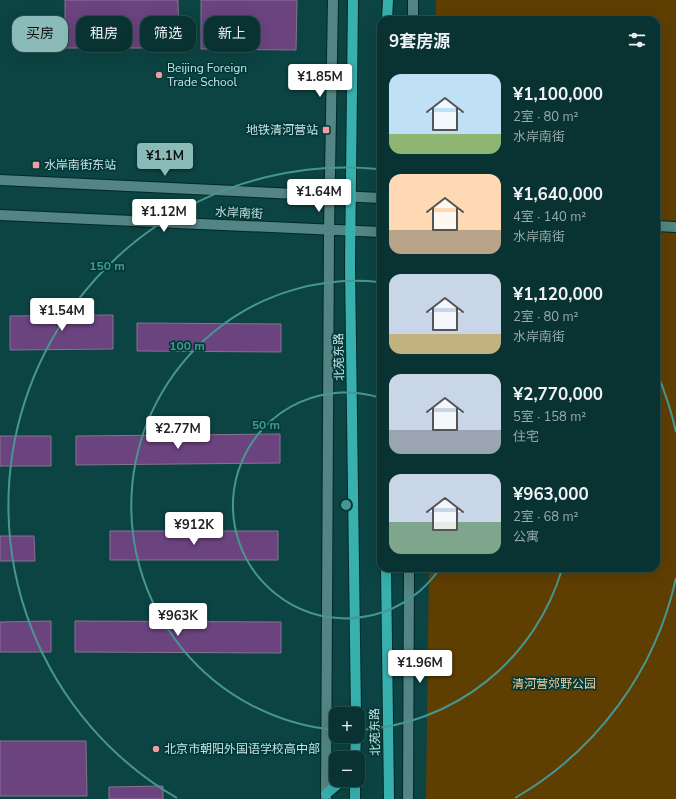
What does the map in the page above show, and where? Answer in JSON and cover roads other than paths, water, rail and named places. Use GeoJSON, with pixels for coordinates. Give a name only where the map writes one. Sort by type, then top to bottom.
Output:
{"type":"FeatureCollection","features":[{"type":"Feature","properties":{"kind":"main road","name":"北苑东路"},"geometry":{"type":"LineString","coordinates":[[353,0],[351,232],[356,707]]}},
{"type":"Feature","properties":{"kind":"main road"},"geometry":{"type":"LineString","coordinates":[[387,16],[388,0]]}},
{"type":"Feature","properties":{"kind":"main road","name":"北苑东路"},"geometry":{"type":"LineString","coordinates":[[386,572],[388,799]]}},
{"type":"Feature","properties":{"kind":"main road"},"geometry":{"type":"LineString","coordinates":[[326,797],[336,787]]}},
{"type":"Feature","properties":{"kind":"main road"},"geometry":{"type":"LineString","coordinates":[[355,787],[355,799]]}},
{"type":"Feature","properties":{"kind":"street"},"geometry":{"type":"LineString","coordinates":[[326,797],[329,230],[333,0]]}},
{"type":"Feature","properties":{"kind":"street"},"geometry":{"type":"LineString","coordinates":[[413,0],[413,16]]}},
{"type":"Feature","properties":{"kind":"street","name":"水岸南街"},"geometry":{"type":"LineString","coordinates":[[0,180],[377,198]]}},
{"type":"Feature","properties":{"kind":"street","name":"水岸南街"},"geometry":{"type":"LineString","coordinates":[[0,215],[377,232]]}},
{"type":"Feature","properties":{"kind":"street"},"geometry":{"type":"LineString","coordinates":[[660,226],[676,227]]}},
{"type":"Feature","properties":{"kind":"street"},"geometry":{"type":"LineString","coordinates":[[408,799],[409,572]]}},
{"type":"Feature","properties":{"kind":"place","name":"Beijing Foreign Trade School"},"geometry":{"type":"Point","coordinates":[159,75]}},
{"type":"Feature","properties":{"kind":"place","name":"地铁清河营站"},"geometry":{"type":"Point","coordinates":[326,130]}},
{"type":"Feature","properties":{"kind":"place","name":"水岸南街东站"},"geometry":{"type":"Point","coordinates":[36,165]}},
{"type":"Feature","properties":{"kind":"place","name":"北京市朝阳外国语学校高中部"},"geometry":{"type":"Point","coordinates":[156,749]}},
{"type":"Feature","properties":{"kind":"park label","name":"清河营郊野公园"},"geometry":{"type":"Point","coordinates":[554,684]}}]}
